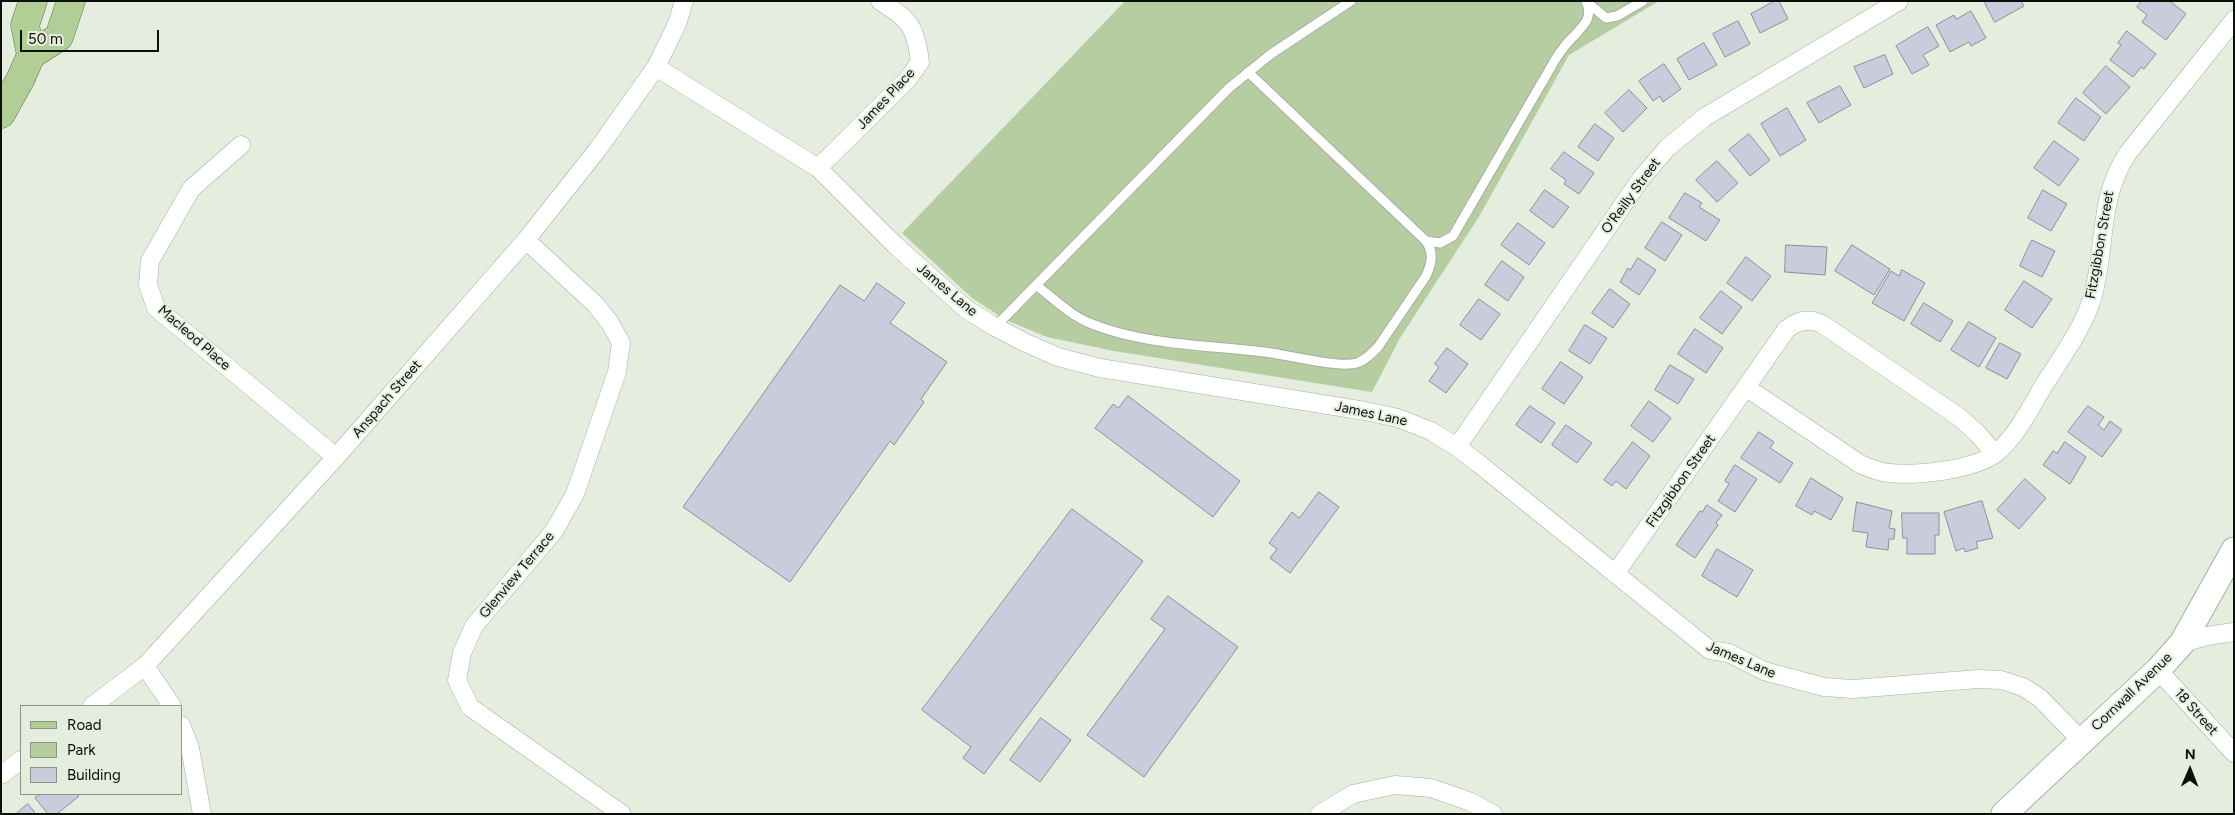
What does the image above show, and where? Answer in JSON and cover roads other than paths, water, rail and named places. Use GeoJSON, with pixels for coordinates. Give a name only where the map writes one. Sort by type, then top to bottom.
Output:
{"type":"FeatureCollection","features":[{"type":"Feature","properties":{"kind":"main road"},"geometry":{"type":"LineString","coordinates":[[31,55],[25,25],[33,1]]}},
{"type":"Feature","properties":{"kind":"main road"},"geometry":{"type":"LineString","coordinates":[[1,114],[9,102],[31,55],[59,37],[72,1]]}},
{"type":"Feature","properties":{"kind":"main road","name":"Cornwall Avenue"},"geometry":{"type":"LineString","coordinates":[[2004,814],[2158,670],[2182,643],[2228,577],[2234,550]]}},
{"type":"Feature","properties":{"kind":"street","name":"Anspach Street"},"geometry":{"type":"LineString","coordinates":[[93,705],[146,666],[336,457],[526,240],[598,149],[656,67],[677,24],[684,1]]}},
{"type":"Feature","properties":{"kind":"street","name":"James Place"},"geometry":{"type":"LineString","coordinates":[[818,168],[908,78],[920,62],[917,39],[908,22],[880,1]]}},
{"type":"Feature","properties":{"kind":"street","name":"O'Reilly Street"},"geometry":{"type":"LineString","coordinates":[[1457,447],[1640,180],[1662,153],[1705,117],[1899,1]]}},
{"type":"Feature","properties":{"kind":"street","name":"Fitzgibbon Street"},"geometry":{"type":"LineString","coordinates":[[1747,388],[1860,464],[1878,471],[1901,473],[1953,469],[1975,464],[1995,454],[2018,427],[2086,314],[2098,273],[2108,197],[2116,172],[2128,153],[2234,20]]}},
{"type":"Feature","properties":{"kind":"street","name":"James Lane"},"geometry":{"type":"LineString","coordinates":[[656,67],[818,168],[895,245],[966,309],[995,328],[1058,357],[1100,368],[1365,410],[1398,418],[1431,431],[1457,447],[1710,650],[1729,653],[1764,671],[1795,681],[1824,687],[1853,689],[1978,679],[2001,680],[2023,687],[2040,698],[2082,740]]}},
{"type":"Feature","properties":{"kind":"street","name":"Macleod Place"},"geometry":{"type":"LineString","coordinates":[[240,145],[191,189],[150,260],[148,285],[156,308],[336,457]]}},
{"type":"Feature","properties":{"kind":"street","name":"Glenview Terrace"},"geometry":{"type":"LineString","coordinates":[[526,240],[596,305],[610,323],[621,343],[617,372],[575,494],[554,531],[474,626],[462,653],[457,680],[470,707],[622,814]]}},
{"type":"Feature","properties":{"kind":"street","name":"Fitzgibbon Street"},"geometry":{"type":"LineString","coordinates":[[1615,574],[1790,326],[1803,320],[1816,321],[1959,417],[1978,434],[1995,454]]}},
{"type":"Feature","properties":{"kind":"street"},"geometry":{"type":"LineString","coordinates":[[2182,643],[2207,636],[2234,632]]}},
{"type":"Feature","properties":{"kind":"street"},"geometry":{"type":"LineString","coordinates":[[146,666],[171,705]]}},
{"type":"Feature","properties":{"kind":"street","name":"18 Street"},"geometry":{"type":"LineString","coordinates":[[2158,670],[2234,754]]}},
{"type":"Feature","properties":{"kind":"street"},"geometry":{"type":"LineString","coordinates":[[182,728],[190,748],[202,814]]}},
{"type":"Feature","properties":{"kind":"street"},"geometry":{"type":"LineString","coordinates":[[1,775],[20,761]]}},
{"type":"Feature","properties":{"kind":"street"},"geometry":{"type":"LineString","coordinates":[[1320,814],[1353,794],[1395,785],[1431,788],[1471,802],[1494,814]]}},
{"type":"Feature","properties":{"kind":"lane"},"geometry":{"type":"LineString","coordinates":[[995,328],[1182,135],[1248,72],[1351,1]]}},
{"type":"Feature","properties":{"kind":"lane"},"geometry":{"type":"LineString","coordinates":[[1587,2],[1606,18],[1617,16],[1643,1]]}},
{"type":"Feature","properties":{"kind":"lane"},"geometry":{"type":"LineString","coordinates":[[1426,241],[1440,243],[1453,236],[1555,60],[1570,39],[1584,26],[1590,11],[1587,2]]}},
{"type":"Feature","properties":{"kind":"lane"},"geometry":{"type":"LineString","coordinates":[[1036,285],[1075,316],[1091,324],[1111,330],[1184,344],[1342,364],[1357,363],[1369,357],[1378,347],[1426,276],[1431,266],[1431,248],[1426,241],[1248,72]]}}]}
